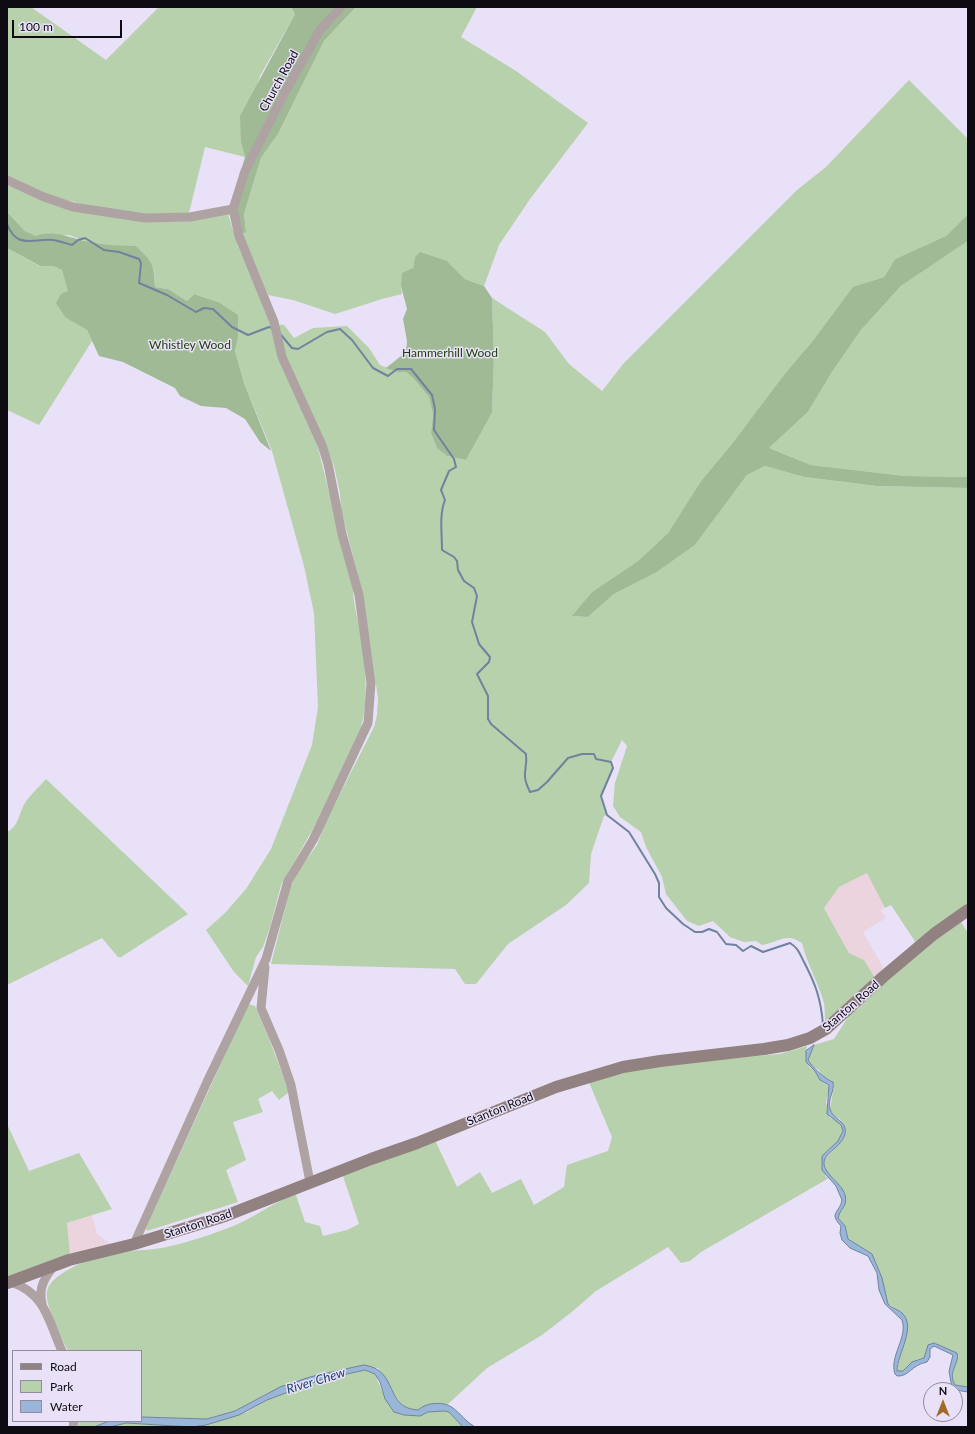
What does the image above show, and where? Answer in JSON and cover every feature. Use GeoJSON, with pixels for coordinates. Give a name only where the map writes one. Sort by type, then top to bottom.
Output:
{"type":"FeatureCollection","features":[{"type":"Feature","properties":{"kind":"main road","name":"Stanton Road"},"geometry":{"type":"LineString","coordinates":[[9,1282],[55,1265],[134,1244],[225,1216],[310,1182],[417,1143],[523,1099],[623,1067],[660,1061],[764,1049],[788,1045],[810,1038],[826,1029],[934,934],[968,910]]}},
{"type":"Feature","properties":{"kind":"street","name":"Church Road"},"geometry":{"type":"LineString","coordinates":[[233,209],[245,171],[285,92],[320,30],[341,7]]}},
{"type":"Feature","properties":{"kind":"street"},"geometry":{"type":"LineString","coordinates":[[7,180],[44,197],[73,207],[144,218],[190,217],[233,209],[239,236],[274,324],[282,357],[322,445],[328,464],[342,534],[359,594],[371,683],[371,704],[368,723],[348,768],[313,840],[288,881],[266,959],[260,1008],[279,1050],[291,1085],[310,1182]]}},
{"type":"Feature","properties":{"kind":"street"},"geometry":{"type":"LineString","coordinates":[[134,1244],[207,1082],[266,959]]}},
{"type":"Feature","properties":{"kind":"street"},"geometry":{"type":"LineString","coordinates":[[55,1265],[46,1275],[40,1294],[42,1304],[62,1350]]}},
{"type":"Feature","properties":{"kind":"street"},"geometry":{"type":"LineString","coordinates":[[9,1282],[31,1291],[42,1304]]}},
{"type":"Feature","properties":{"kind":"shaded area"},"geometry":{"type":"Polygon","coordinates":[[[867,872],[885,908],[881,911],[886,918],[863,932],[884,969],[875,978],[863,960],[849,953],[824,907],[839,887],[867,872]]]}},
{"type":"Feature","properties":{"kind":"shaded area"},"geometry":{"type":"Polygon","coordinates":[[[92,1215],[97,1234],[112,1245],[70,1255],[66,1224],[92,1215]]]}},
{"type":"Feature","properties":{"kind":"green space"},"geometry":{"type":"Polygon","coordinates":[[[7,7],[31,7],[106,60],[159,7],[291,7],[295,14],[260,76],[241,143],[245,157],[205,147],[189,213],[144,214],[94,207],[50,196],[7,176],[7,7]]]}},
{"type":"Feature","properties":{"kind":"green space"},"geometry":{"type":"Polygon","coordinates":[[[291,7],[356,7],[324,41],[278,134],[261,158],[244,214],[246,232],[239,236],[232,202],[245,157],[241,143],[240,116],[295,14],[291,7]]]}},
{"type":"Feature","properties":{"kind":"green space"},"geometry":{"type":"Polygon","coordinates":[[[356,7],[477,7],[461,37],[516,71],[588,123],[530,199],[499,245],[484,286],[465,279],[447,261],[415,257],[413,268],[401,286],[402,294],[335,314],[293,300],[268,295],[242,234],[246,232],[244,214],[261,158],[278,134],[324,41],[356,7]]]}},
{"type":"Feature","properties":{"kind":"green space"},"geometry":{"type":"Polygon","coordinates":[[[909,80],[968,139],[968,214],[946,236],[895,259],[884,277],[869,282],[783,376],[731,445],[701,481],[668,533],[638,561],[592,592],[573,616],[588,617],[614,594],[657,572],[695,545],[747,475],[765,466],[804,477],[876,486],[968,488],[968,903],[916,943],[891,905],[885,908],[867,873],[839,887],[824,908],[849,953],[864,960],[875,978],[825,1025],[824,1003],[802,943],[791,938],[787,938],[762,945],[756,941],[744,942],[730,937],[713,921],[699,926],[687,921],[666,894],[662,877],[646,847],[641,832],[620,817],[613,806],[615,783],[627,746],[622,740],[611,762],[613,768],[601,796],[607,815],[604,816],[591,854],[589,883],[566,905],[508,944],[476,984],[465,984],[455,969],[271,964],[290,889],[297,872],[317,845],[325,823],[374,727],[377,715],[378,698],[361,587],[341,509],[340,493],[334,466],[326,445],[316,440],[353,588],[354,604],[364,655],[366,681],[365,706],[360,731],[314,827],[281,885],[270,927],[263,947],[256,957],[248,986],[234,972],[206,930],[225,913],[246,889],[271,849],[312,745],[318,707],[314,613],[304,566],[272,451],[244,383],[235,351],[238,338],[218,302],[194,294],[187,301],[168,289],[155,287],[152,264],[136,246],[114,246],[88,242],[69,235],[36,236],[25,231],[7,212],[7,185],[53,204],[155,222],[176,222],[228,214],[238,246],[257,288],[270,324],[284,325],[294,338],[313,328],[347,326],[369,348],[380,365],[398,372],[406,372],[413,378],[429,397],[433,414],[431,433],[437,447],[447,456],[466,460],[492,413],[494,357],[492,298],[545,332],[569,364],[602,391],[623,364],[797,190],[826,167],[909,80]]]}},
{"type":"Feature","properties":{"kind":"green space","name":"Whistley Wood"},"geometry":{"type":"Polygon","coordinates":[[[7,212],[25,231],[36,236],[43,234],[56,234],[96,243],[136,246],[152,264],[155,287],[168,289],[187,301],[194,294],[218,302],[238,315],[238,338],[235,351],[244,383],[271,451],[260,442],[245,419],[226,408],[201,406],[180,396],[175,388],[123,362],[99,356],[87,330],[66,318],[56,303],[61,294],[68,291],[62,270],[53,266],[40,266],[7,248],[7,212]]]}},
{"type":"Feature","properties":{"kind":"green space"},"geometry":{"type":"Polygon","coordinates":[[[968,214],[968,241],[901,286],[861,330],[832,372],[808,412],[769,448],[811,465],[905,476],[968,477],[968,488],[876,486],[804,477],[765,466],[747,475],[695,545],[657,572],[614,594],[588,617],[572,616],[592,592],[638,561],[668,533],[701,481],[731,445],[783,376],[813,341],[853,287],[884,277],[895,259],[946,236],[968,214]]]}},
{"type":"Feature","properties":{"kind":"green space"},"geometry":{"type":"Polygon","coordinates":[[[968,241],[968,477],[905,476],[811,465],[769,448],[808,412],[832,372],[861,330],[901,286],[968,241]]]}},
{"type":"Feature","properties":{"kind":"green space"},"geometry":{"type":"Polygon","coordinates":[[[7,248],[39,266],[53,266],[62,270],[69,291],[66,318],[87,330],[92,341],[39,425],[7,410],[7,248]]]}},
{"type":"Feature","properties":{"kind":"green space","name":"Hammerhill Wood"},"geometry":{"type":"Polygon","coordinates":[[[420,252],[447,261],[465,279],[484,286],[492,298],[494,357],[492,413],[466,460],[447,456],[437,448],[431,433],[433,414],[429,397],[406,372],[398,372],[386,368],[406,352],[407,341],[403,319],[407,309],[401,286],[402,273],[413,268],[415,257],[420,252]]]}},
{"type":"Feature","properties":{"kind":"green space"},"geometry":{"type":"Polygon","coordinates":[[[46,779],[188,914],[121,957],[118,957],[102,938],[7,985],[7,832],[17,823],[27,800],[46,779]]]}},
{"type":"Feature","properties":{"kind":"green space"},"geometry":{"type":"Polygon","coordinates":[[[961,922],[968,933],[968,1387],[963,1386],[963,1382],[954,1382],[953,1380],[957,1353],[934,1343],[924,1358],[917,1360],[903,1371],[897,1371],[902,1346],[907,1336],[900,1312],[888,1304],[879,1271],[872,1254],[848,1239],[845,1228],[838,1218],[845,1200],[841,1189],[827,1170],[824,1160],[842,1141],[845,1134],[840,1119],[834,1116],[830,1109],[834,1086],[830,1081],[822,1076],[819,1070],[811,1065],[808,1058],[814,1045],[834,1039],[850,1014],[859,1008],[897,970],[923,948],[961,922]]]}},
{"type":"Feature","properties":{"kind":"green space"},"geometry":{"type":"Polygon","coordinates":[[[248,1004],[255,1006],[289,1092],[279,1100],[272,1091],[258,1099],[263,1112],[233,1122],[246,1160],[226,1170],[238,1202],[147,1231],[146,1228],[248,1004]]]}},
{"type":"Feature","properties":{"kind":"green space"},"geometry":{"type":"Polygon","coordinates":[[[807,1046],[806,1051],[809,1067],[815,1071],[821,1081],[830,1087],[826,1102],[830,1118],[838,1122],[842,1128],[842,1133],[839,1141],[822,1156],[826,1177],[829,1178],[701,1252],[690,1261],[681,1263],[668,1247],[596,1291],[542,1335],[487,1368],[447,1405],[429,1405],[422,1407],[419,1410],[409,1409],[402,1406],[378,1368],[326,1373],[268,1393],[235,1411],[207,1419],[142,1417],[142,1350],[68,1350],[48,1304],[47,1291],[50,1284],[66,1271],[87,1261],[121,1251],[150,1250],[199,1238],[242,1222],[276,1203],[296,1195],[305,1222],[320,1226],[323,1236],[347,1230],[359,1224],[342,1173],[435,1140],[457,1187],[480,1172],[492,1193],[521,1179],[534,1205],[564,1187],[567,1165],[608,1151],[612,1137],[588,1080],[666,1064],[780,1054],[807,1046]]]}},
{"type":"Feature","properties":{"kind":"green space"},"geometry":{"type":"Polygon","coordinates":[[[7,1124],[29,1171],[79,1153],[112,1209],[67,1223],[70,1255],[7,1279],[7,1124]]]}},
{"type":"Feature","properties":{"kind":"green space"},"geometry":{"type":"Polygon","coordinates":[[[365,1370],[375,1374],[382,1391],[404,1415],[420,1416],[428,1412],[445,1411],[449,1412],[463,1427],[192,1427],[247,1412],[267,1400],[320,1380],[365,1370]]]}},
{"type":"Feature","properties":{"kind":"green space"},"geometry":{"type":"Polygon","coordinates":[[[79,1422],[106,1422],[94,1427],[78,1427],[79,1422]]]}},
{"type":"Feature","properties":{"kind":"green space"},"geometry":{"type":"Polygon","coordinates":[[[126,1423],[192,1427],[110,1427],[126,1423]]]}},
{"type":"Feature","properties":{"kind":"water"},"geometry":{"type":"Polygon","coordinates":[[[814,1045],[808,1060],[812,1066],[827,1079],[833,1082],[829,1106],[834,1116],[844,1126],[845,1130],[843,1139],[826,1156],[824,1160],[826,1169],[841,1188],[846,1198],[845,1204],[838,1218],[845,1226],[848,1239],[872,1254],[882,1278],[888,1304],[902,1313],[908,1326],[897,1371],[903,1371],[912,1362],[924,1358],[928,1345],[934,1343],[957,1353],[957,1361],[952,1376],[954,1382],[951,1382],[949,1371],[953,1355],[934,1346],[930,1349],[930,1357],[927,1362],[917,1366],[904,1375],[897,1376],[895,1374],[894,1360],[903,1334],[902,1320],[885,1304],[879,1290],[877,1273],[868,1256],[850,1248],[842,1240],[840,1233],[841,1226],[835,1218],[835,1215],[842,1200],[836,1186],[822,1170],[822,1156],[838,1141],[843,1131],[841,1125],[827,1114],[829,1085],[820,1080],[815,1071],[806,1062],[806,1051],[814,1045]]]}},
{"type":"Feature","properties":{"kind":"water","name":"River Chew"},"geometry":{"type":"Polygon","coordinates":[[[364,1365],[375,1368],[383,1374],[395,1396],[400,1403],[407,1408],[418,1410],[426,1405],[436,1403],[445,1404],[453,1408],[475,1427],[463,1427],[449,1412],[445,1411],[428,1412],[420,1416],[404,1415],[394,1412],[385,1399],[380,1382],[375,1374],[365,1370],[320,1380],[267,1400],[239,1415],[206,1425],[192,1427],[126,1423],[110,1427],[94,1427],[106,1422],[142,1422],[142,1417],[207,1419],[235,1411],[280,1387],[310,1377],[364,1365]]]}},
{"type":"Feature","properties":{"kind":"water"},"geometry":{"type":"Polygon","coordinates":[[[963,1386],[968,1387],[968,1392],[963,1391],[963,1386]]]}},
{"type":"Feature","properties":{"kind":"waterway"},"geometry":{"type":"LineString","coordinates":[[7,224],[11,232],[21,240],[53,240],[72,245],[78,240],[85,238],[104,250],[119,252],[139,259],[141,263],[139,283],[167,295],[196,312],[204,308],[213,309],[232,327],[248,335],[269,327],[272,328]]}},
{"type":"Feature","properties":{"kind":"waterway"},"geometry":{"type":"LineString","coordinates":[[281,335],[292,348],[298,349],[327,332],[340,329],[352,340],[373,368],[388,376],[397,369],[411,369],[432,395],[435,409],[434,430],[454,459],[456,467],[449,471],[441,490],[445,500],[441,518],[442,550],[454,557],[457,561],[458,570],[464,581],[474,588],[477,596],[472,622],[479,644],[490,657],[489,662],[477,674],[488,696],[488,719],[491,724],[526,754],[525,780],[530,792],[538,790],[547,782],[568,758],[582,754],[594,754],[596,759],[611,762],[613,768],[601,796],[607,815],[629,832],[655,874],[659,883],[659,897],[666,908],[683,924],[695,932],[702,932],[709,929],[717,932],[726,944],[736,945],[743,951],[751,946],[763,952],[790,943],[793,945],[797,948],[814,984],[821,1007],[823,1025]]}}]}
